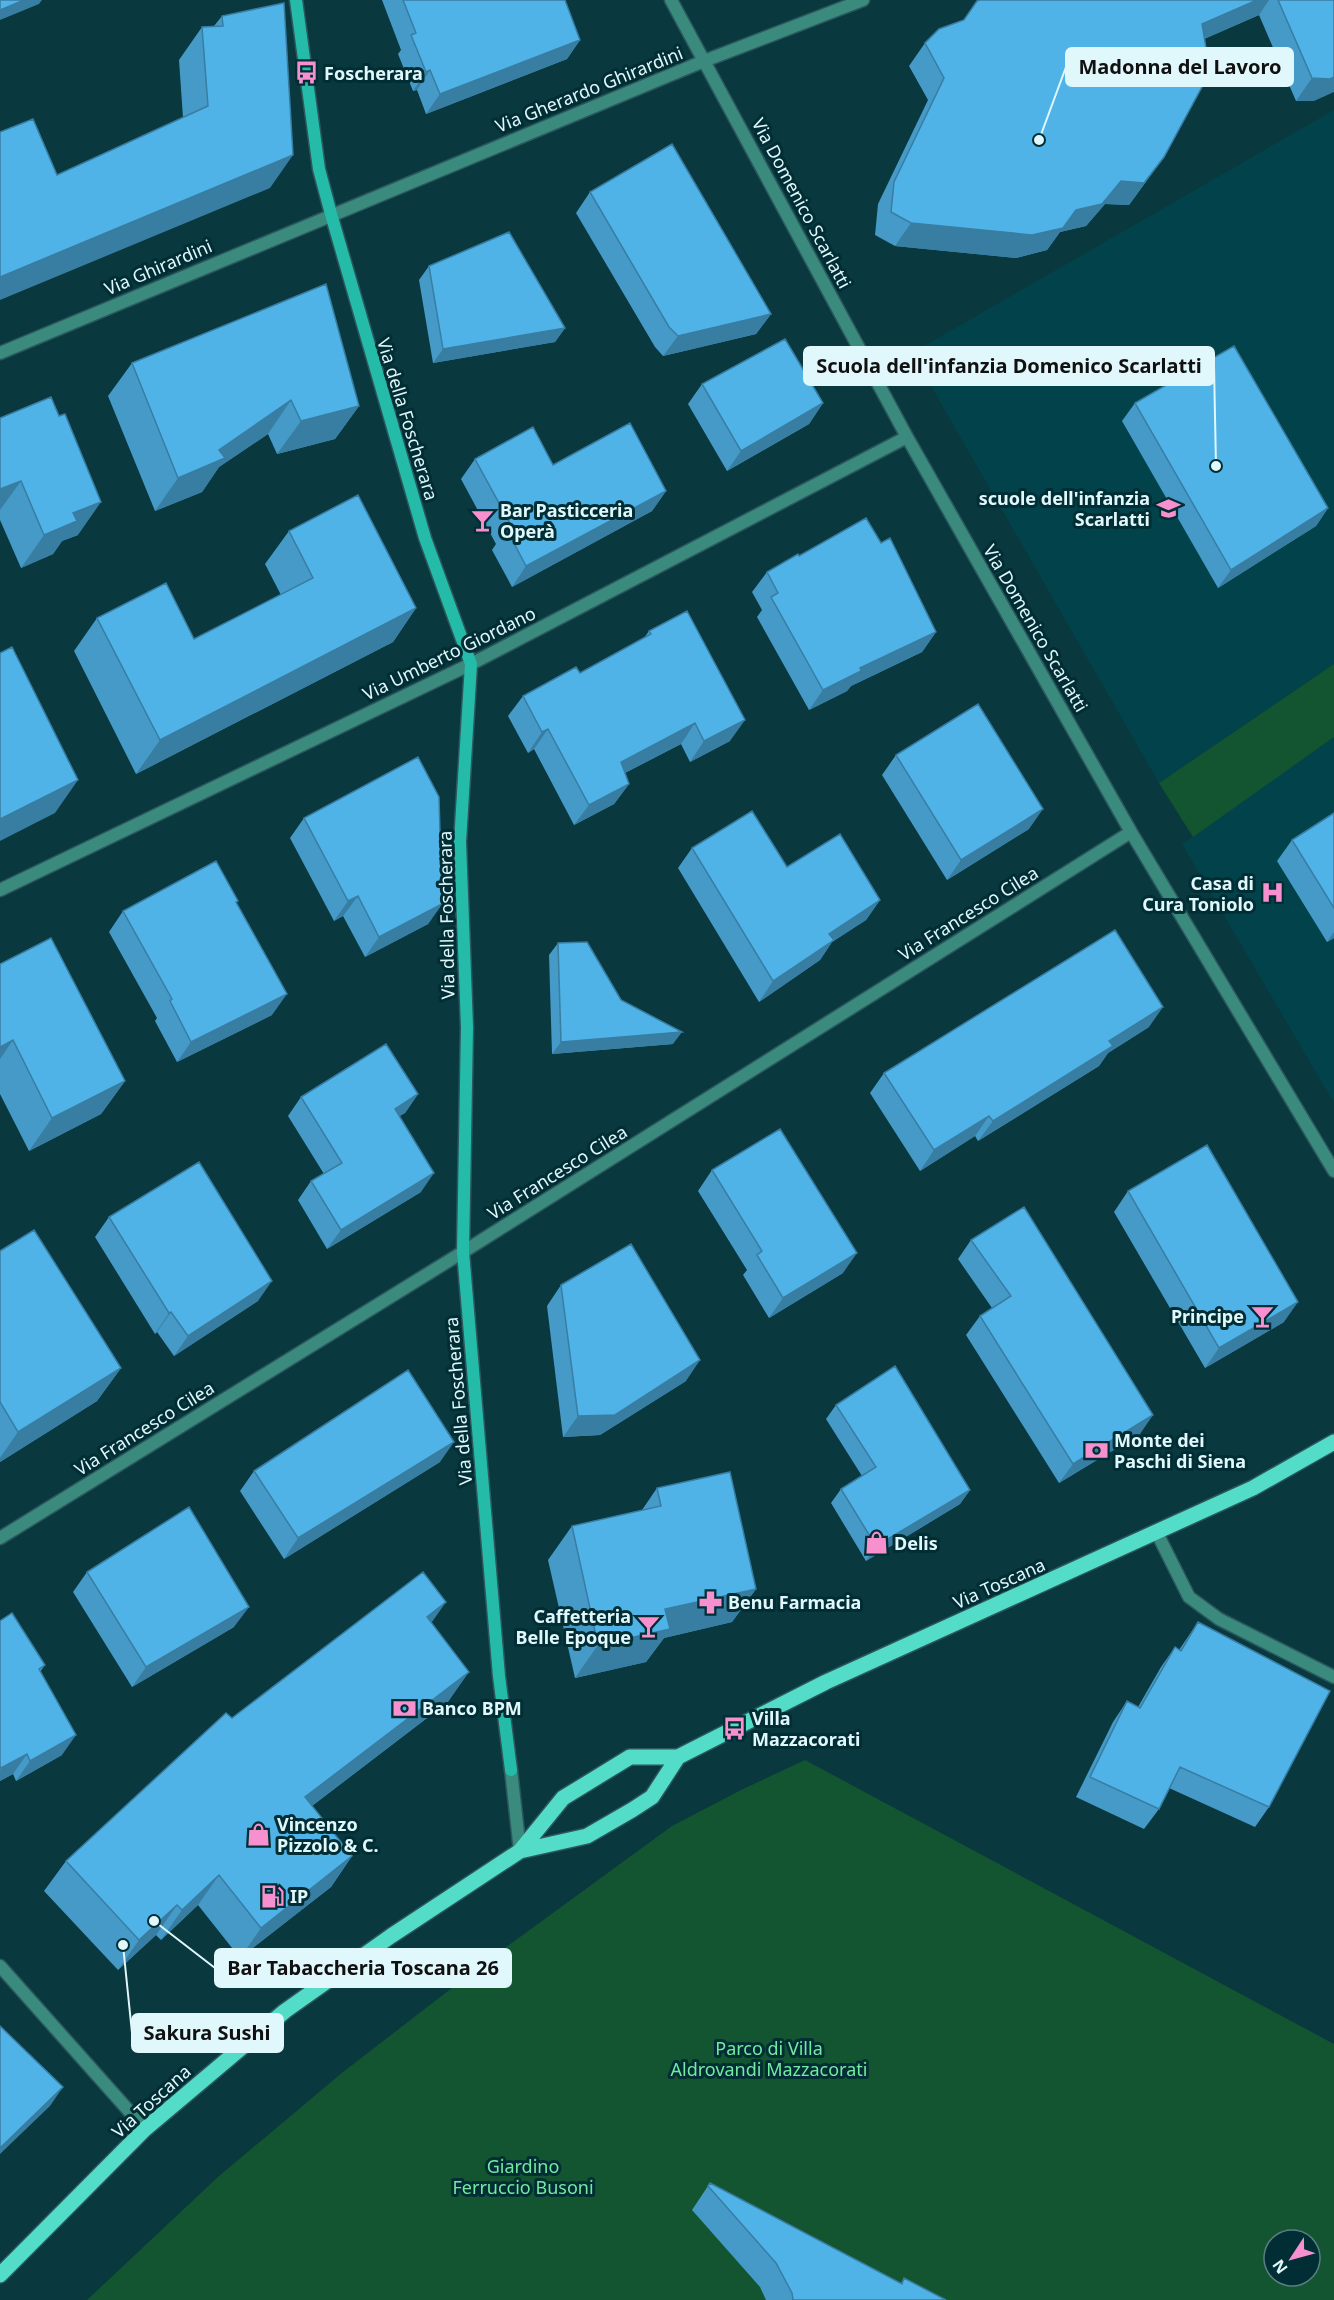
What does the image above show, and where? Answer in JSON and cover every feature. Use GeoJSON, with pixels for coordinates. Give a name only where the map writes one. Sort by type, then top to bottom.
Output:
{"type":"FeatureCollection","features":[{"type":"Feature","properties":{"kind":"main road","name":"Via Toscana"},"geometry":{"type":"LineString","coordinates":[[0,2275],[145,2129],[285,2011],[391,1936],[520,1851],[563,1798],[609,1769],[630,1757],[678,1757],[826,1682],[1253,1488],[1334,1442]]}},
{"type":"Feature","properties":{"kind":"main road","name":"Via Toscana"},"geometry":{"type":"LineString","coordinates":[[520,1851],[587,1836],[632,1810],[652,1797],[678,1757]]}},
{"type":"Feature","properties":{"kind":"street","name":"Via della Foscherara"},"geometry":{"type":"LineString","coordinates":[[296,0],[319,168],[331,214],[425,538],[471,664],[460,842],[467,1027],[464,1252],[499,1676],[520,1851]]}},
{"type":"Feature","properties":{"kind":"street","name":"Via Domenico Scarlatti"},"geometry":{"type":"LineString","coordinates":[[671,0],[907,437],[1131,832],[1334,1171]]}},
{"type":"Feature","properties":{"kind":"street","name":"Via Gherardo Ghirardini"},"geometry":{"type":"LineString","coordinates":[[331,214],[704,61],[863,0]]}},
{"type":"Feature","properties":{"kind":"street","name":"Via Ghirardini"},"geometry":{"type":"LineString","coordinates":[[0,353],[331,214]]}},
{"type":"Feature","properties":{"kind":"street","name":"Via Umberto Giordano"},"geometry":{"type":"LineString","coordinates":[[0,890],[471,664],[907,437]]}},
{"type":"Feature","properties":{"kind":"street","name":"Via Francesco Cilea"},"geometry":{"type":"LineString","coordinates":[[0,1538],[464,1252],[1131,832]]}},
{"type":"Feature","properties":{"kind":"street"},"geometry":{"type":"LineString","coordinates":[[1157,1533],[1189,1597],[1219,1619],[1334,1677]]}},
{"type":"Feature","properties":{"kind":"street"},"geometry":{"type":"LineString","coordinates":[[0,1966],[145,2129]]}},
{"type":"Feature","properties":{"kind":"shaded area","name":"scuole dell'infanzia Scarlatti"},"geometry":{"type":"Polygon","coordinates":[[[1334,110],[1334,664],[1159,783],[912,353],[1334,110]]]}},
{"type":"Feature","properties":{"kind":"shaded area","name":"Casa di Cura Toniolo"},"geometry":{"type":"Polygon","coordinates":[[[1334,737],[1334,1103],[1182,844],[1334,737]]]}},
{"type":"Feature","properties":{"kind":"green space"},"geometry":{"type":"Polygon","coordinates":[[[1334,664],[1334,737],[1193,837],[1159,783],[1334,664]]]}},
{"type":"Feature","properties":{"kind":"green space","name":"Parco di Villa Aldrovandi Mazzacorati"},"geometry":{"type":"Polygon","coordinates":[[[805,1760],[1334,2044],[1334,2300],[87,2300],[219,2176],[343,2072],[483,1964],[672,1826],[805,1760]]]}},
{"type":"Feature","properties":{"kind":"building"},"geometry":{"type":"Polygon","coordinates":[[[0,0],[24,0],[0,10],[0,0]]]}},
{"type":"Feature","properties":{"kind":"building"},"geometry":{"type":"Polygon","coordinates":[[[403,0],[565,0],[580,40],[440,94],[430,70],[426,72],[411,35],[416,33],[403,0]]]}},
{"type":"Feature","properties":{"kind":"building"},"geometry":{"type":"Polygon","coordinates":[[[980,0],[1257,0],[1202,24],[1210,72],[1164,157],[1144,183],[1121,181],[1102,204],[1076,210],[1063,228],[1032,235],[911,223],[891,212],[894,182],[944,78],[925,43],[939,29],[964,20],[980,0]]]}},
{"type":"Feature","properties":{"kind":"building"},"geometry":{"type":"Polygon","coordinates":[[[1278,0],[1334,0],[1334,77],[1330,79],[1312,78],[1278,0]]]}},
{"type":"Feature","properties":{"kind":"building"},"geometry":{"type":"Polygon","coordinates":[[[284,3],[293,155],[0,277],[0,132],[33,119],[57,175],[208,106],[202,27],[223,26],[222,16],[284,3]]]}},
{"type":"Feature","properties":{"kind":"building"},"geometry":{"type":"Polygon","coordinates":[[[672,144],[771,314],[678,336],[669,327],[590,192],[672,144]]]}},
{"type":"Feature","properties":{"kind":"building"},"geometry":{"type":"Polygon","coordinates":[[[509,232],[565,328],[443,349],[429,266],[509,232]]]}},
{"type":"Feature","properties":{"kind":"building"},"geometry":{"type":"Polygon","coordinates":[[[326,284],[359,406],[301,421],[291,400],[219,450],[225,458],[178,478],[132,363],[326,284]]]}},
{"type":"Feature","properties":{"kind":"building"},"geometry":{"type":"Polygon","coordinates":[[[785,339],[823,403],[741,451],[702,384],[785,339]]]}},
{"type":"Feature","properties":{"kind":"building"},"geometry":{"type":"Polygon","coordinates":[[[1234,346],[1328,508],[1231,570],[1135,403],[1234,346]]]}},
{"type":"Feature","properties":{"kind":"building"},"geometry":{"type":"Polygon","coordinates":[[[51,397],[59,416],[65,414],[101,502],[73,513],[77,521],[44,535],[21,481],[0,489],[0,418],[51,397]]]}},
{"type":"Feature","properties":{"kind":"building"},"geometry":{"type":"Polygon","coordinates":[[[630,423],[666,491],[526,566],[507,530],[512,527],[475,459],[533,427],[553,465],[630,423]]]}},
{"type":"Feature","properties":{"kind":"building"},"geometry":{"type":"Polygon","coordinates":[[[358,495],[416,608],[160,740],[97,618],[166,583],[194,639],[313,578],[289,531],[358,495]]]}},
{"type":"Feature","properties":{"kind":"building"},"geometry":{"type":"Polygon","coordinates":[[[866,518],[881,543],[890,538],[936,632],[860,668],[861,671],[823,690],[771,597],[778,593],[767,572],[866,518]]]}},
{"type":"Feature","properties":{"kind":"building"},"geometry":{"type":"Polygon","coordinates":[[[687,611],[745,720],[704,741],[695,723],[621,762],[629,784],[589,805],[548,729],[542,732],[523,696],[576,667],[580,673],[651,634],[649,631],[687,611]]]}},
{"type":"Feature","properties":{"kind":"building"},"geometry":{"type":"Polygon","coordinates":[[[12,647],[78,780],[0,819],[0,653],[12,647]]]}},
{"type":"Feature","properties":{"kind":"building"},"geometry":{"type":"Polygon","coordinates":[[[978,704],[1043,809],[961,860],[896,755],[978,704]]]}},
{"type":"Feature","properties":{"kind":"building"},"geometry":{"type":"Polygon","coordinates":[[[418,757],[439,797],[442,904],[379,937],[358,896],[348,901],[304,818],[418,757]]]}},
{"type":"Feature","properties":{"kind":"building"},"geometry":{"type":"Polygon","coordinates":[[[752,811],[787,867],[840,834],[880,900],[829,934],[834,940],[773,981],[692,848],[752,811]]]}},
{"type":"Feature","properties":{"kind":"building"},"geometry":{"type":"Polygon","coordinates":[[[1334,813],[1334,908],[1292,840],[1334,813]]]}},
{"type":"Feature","properties":{"kind":"building"},"geometry":{"type":"Polygon","coordinates":[[[216,861],[287,994],[191,1042],[170,1001],[172,999],[123,911],[216,861]]]}},
{"type":"Feature","properties":{"kind":"building"},"geometry":{"type":"Polygon","coordinates":[[[1115,930],[1163,1007],[1109,1041],[1113,1046],[993,1121],[989,1116],[934,1150],[884,1073],[1115,930]]]}},
{"type":"Feature","properties":{"kind":"building"},"geometry":{"type":"Polygon","coordinates":[[[51,938],[125,1081],[52,1118],[13,1040],[0,1047],[0,964],[51,938]]]}},
{"type":"Feature","properties":{"kind":"building"},"geometry":{"type":"Polygon","coordinates":[[[587,942],[621,1000],[682,1032],[561,1042],[558,943],[587,942]]]}},
{"type":"Feature","properties":{"kind":"building"},"geometry":{"type":"Polygon","coordinates":[[[386,1044],[418,1094],[395,1109],[434,1173],[341,1230],[311,1181],[342,1163],[301,1097],[386,1044]]]}},
{"type":"Feature","properties":{"kind":"building"},"geometry":{"type":"Polygon","coordinates":[[[780,1129],[857,1253],[783,1298],[757,1255],[762,1251],[712,1170],[780,1129]]]}},
{"type":"Feature","properties":{"kind":"building"},"geometry":{"type":"Polygon","coordinates":[[[1207,1145],[1298,1302],[1219,1348],[1128,1191],[1207,1145]]]}},
{"type":"Feature","properties":{"kind":"building"},"geometry":{"type":"Polygon","coordinates":[[[199,1162],[272,1281],[188,1336],[171,1312],[169,1313],[109,1217],[199,1162]]]}},
{"type":"Feature","properties":{"kind":"building"},"geometry":{"type":"Polygon","coordinates":[[[1024,1207],[1153,1415],[1073,1464],[980,1316],[1011,1296],[971,1240],[1024,1207]]]}},
{"type":"Feature","properties":{"kind":"building"},"geometry":{"type":"Polygon","coordinates":[[[34,1230],[121,1368],[18,1432],[0,1402],[0,1251],[34,1230]]]}},
{"type":"Feature","properties":{"kind":"building"},"geometry":{"type":"Polygon","coordinates":[[[631,1244],[700,1360],[615,1415],[578,1416],[561,1285],[631,1244]]]}},
{"type":"Feature","properties":{"kind":"building"},"geometry":{"type":"Polygon","coordinates":[[[895,1366],[970,1490],[876,1546],[841,1489],[876,1467],[836,1405],[895,1366]]]}},
{"type":"Feature","properties":{"kind":"building"},"geometry":{"type":"Polygon","coordinates":[[[408,1370],[454,1442],[298,1538],[254,1471],[408,1370]]]}},
{"type":"Feature","properties":{"kind":"building"},"geometry":{"type":"Polygon","coordinates":[[[730,1472],[756,1589],[665,1609],[670,1629],[598,1645],[572,1526],[661,1506],[657,1488],[730,1472]]]}},
{"type":"Feature","properties":{"kind":"building"},"geometry":{"type":"Polygon","coordinates":[[[189,1507],[249,1607],[146,1667],[87,1572],[189,1507]]]}},
{"type":"Feature","properties":{"kind":"building"},"geometry":{"type":"Polygon","coordinates":[[[423,1572],[446,1602],[427,1617],[469,1672],[305,1797],[352,1856],[261,1928],[219,1875],[182,1910],[177,1905],[139,1940],[66,1861],[226,1713],[232,1718],[423,1572]]]}},
{"type":"Feature","properties":{"kind":"building"},"geometry":{"type":"Polygon","coordinates":[[[12,1613],[45,1665],[39,1669],[76,1735],[30,1761],[27,1754],[1,1768],[0,1621],[12,1613]]]}},
{"type":"Feature","properties":{"kind":"building"},"geometry":{"type":"Polygon","coordinates":[[[1198,1622],[1330,1691],[1269,1807],[1180,1767],[1159,1809],[1090,1777],[1127,1701],[1140,1708],[1175,1647],[1181,1651],[1198,1622]]]}},
{"type":"Feature","properties":{"kind":"building"},"geometry":{"type":"Polygon","coordinates":[[[0,2026],[63,2087],[0,2148],[0,2026]]]}},
{"type":"Feature","properties":{"kind":"building"},"geometry":{"type":"Polygon","coordinates":[[[710,2183],[902,2284],[904,2278],[946,2300],[793,2300],[792,2293],[776,2263],[708,2186],[710,2183]]]}},
{"type":"Feature","properties":{"kind":"place","name":"Foscherara"},"geometry":{"type":"Point","coordinates":[306,73]}},
{"type":"Feature","properties":{"kind":"place","name":"Madonna del Lavoro"},"geometry":{"type":"Point","coordinates":[1039,140]}},
{"type":"Feature","properties":{"kind":"place","name":"Scuola dell'infanzia Domenico Scarlatti"},"geometry":{"type":"Point","coordinates":[1216,466]}},
{"type":"Feature","properties":{"kind":"place","name":"scuole dell'infanzia Scarlatti"},"geometry":{"type":"Point","coordinates":[1168,508]}},
{"type":"Feature","properties":{"kind":"place","name":"Bar Pasticceria Operà"},"geometry":{"type":"Point","coordinates":[482,520]}},
{"type":"Feature","properties":{"kind":"place","name":"Casa di Cura Toniolo"},"geometry":{"type":"Point","coordinates":[1272,893]}},
{"type":"Feature","properties":{"kind":"place","name":"Principe"},"geometry":{"type":"Point","coordinates":[1262,1316]}},
{"type":"Feature","properties":{"kind":"place","name":"Monte dei Paschi di Siena"},"geometry":{"type":"Point","coordinates":[1096,1450]}},
{"type":"Feature","properties":{"kind":"place","name":"Delis"},"geometry":{"type":"Point","coordinates":[876,1543]}},
{"type":"Feature","properties":{"kind":"place","name":"Benu Farmacia"},"geometry":{"type":"Point","coordinates":[710,1602]}},
{"type":"Feature","properties":{"kind":"place","name":"Caffetteria Belle Epoque"},"geometry":{"type":"Point","coordinates":[649,1626]}},
{"type":"Feature","properties":{"kind":"place","name":"Banco BPM"},"geometry":{"type":"Point","coordinates":[404,1708]}},
{"type":"Feature","properties":{"kind":"place","name":"Villa Mazzacorati"},"geometry":{"type":"Point","coordinates":[734,1728]}},
{"type":"Feature","properties":{"kind":"place","name":"Vincenzo Pizzolo & C."},"geometry":{"type":"Point","coordinates":[259,1834]}},
{"type":"Feature","properties":{"kind":"place","name":"IP"},"geometry":{"type":"Point","coordinates":[272,1896]}},
{"type":"Feature","properties":{"kind":"place","name":"Bar Tabaccheria Toscana 26"},"geometry":{"type":"Point","coordinates":[154,1921]}},
{"type":"Feature","properties":{"kind":"place","name":"Sakura Sushi"},"geometry":{"type":"Point","coordinates":[123,1945]}},
{"type":"Feature","properties":{"kind":"park label","name":"Giardino Ferruccio Busoni"},"geometry":{"type":"Point","coordinates":[523,2176]}}]}
